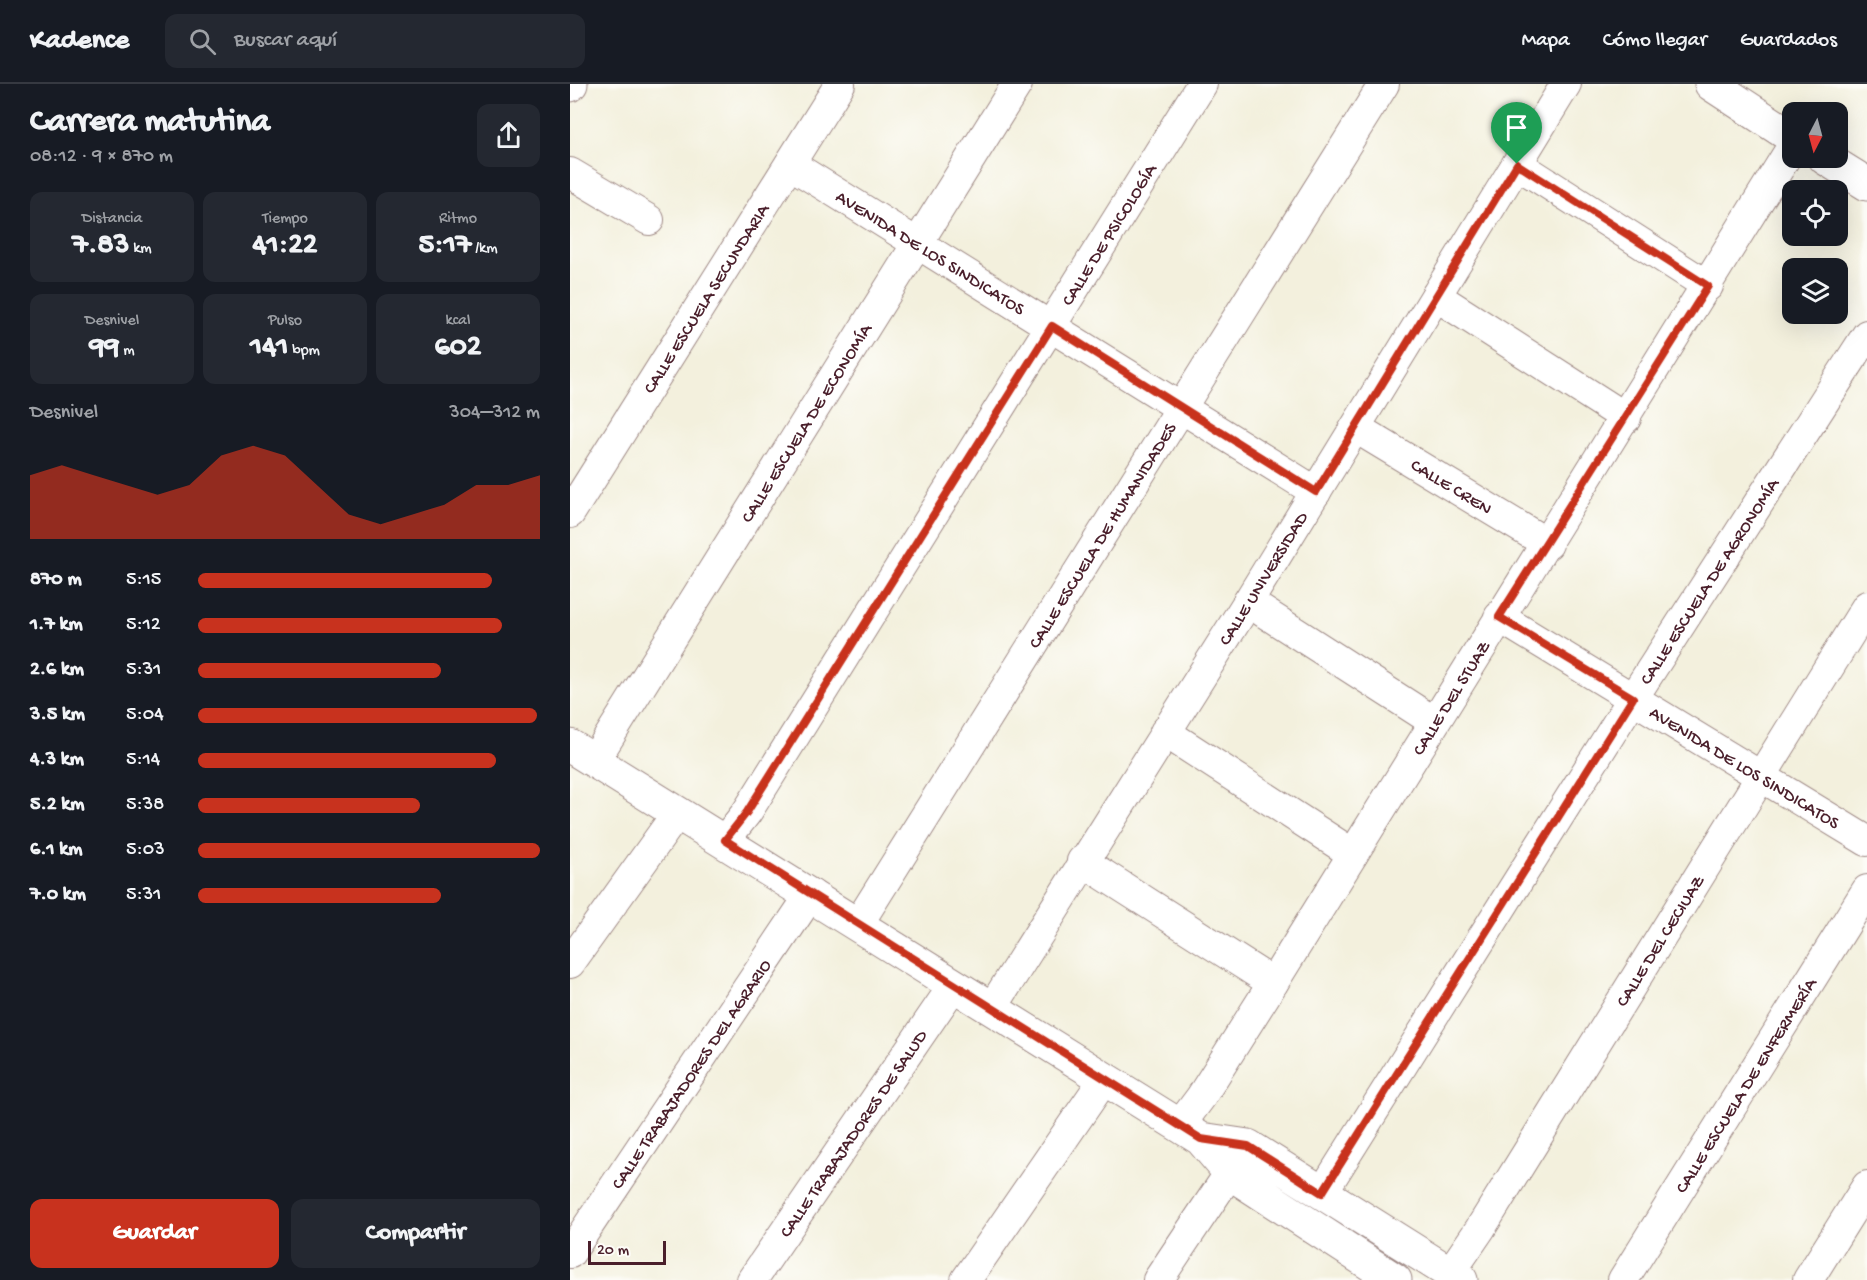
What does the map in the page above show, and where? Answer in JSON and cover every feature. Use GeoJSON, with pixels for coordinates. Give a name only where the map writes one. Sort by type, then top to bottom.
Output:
{"type":"FeatureCollection","features":[{"type":"Feature","properties":{"kind":"street","name":"CALLE ESCUELA SECUNDARIA"},"geometry":{"type":"LineString","coordinates":[[570,513],[840,84]]}},
{"type":"Feature","properties":{"kind":"street","name":"CALLE ESCUELA DE ECONOMÍA"},"geometry":{"type":"LineString","coordinates":[[582,753],[919,243],[1017,84]]}},
{"type":"Feature","properties":{"kind":"street","name":"CALLE DE PSICOLOGÍA"},"geometry":{"type":"LineString","coordinates":[[725,840],[753,802],[1202,84]]}},
{"type":"Feature","properties":{"kind":"street","name":"CALLE ESCUELA DE HUMANIDADES"},"geometry":{"type":"LineString","coordinates":[[858,924],[1384,84]]}},
{"type":"Feature","properties":{"kind":"street","name":"CALLE UNIVERSIDAD"},"geometry":{"type":"LineString","coordinates":[[992,1008],[1082,861],[1248,602],[1566,84]]}},
{"type":"Feature","properties":{"kind":"street"},"geometry":{"type":"LineString","coordinates":[[1711,84],[1782,130]]}},
{"type":"Feature","properties":{"kind":"street","name":"AVENIDA DE LOS SINDICATOS"},"geometry":{"type":"LineString","coordinates":[[790,164],[1316,492]]}},
{"type":"Feature","properties":{"kind":"street"},"geometry":{"type":"LineString","coordinates":[[1517,164],[1708,286]]}},
{"type":"Feature","properties":{"kind":"street","name":"CALLE DEL STUAZ"},"geometry":{"type":"LineString","coordinates":[[1190,1132],[1201,1097],[1433,721],[1548,544],[1782,164]]}},
{"type":"Feature","properties":{"kind":"street"},"geometry":{"type":"LineString","coordinates":[[1841,168],[1867,184]]}},
{"type":"Feature","properties":{"kind":"street"},"geometry":{"type":"LineString","coordinates":[[570,173],[649,220]]}},
{"type":"Feature","properties":{"kind":"street"},"geometry":{"type":"LineString","coordinates":[[1436,296],[1626,417]]}},
{"type":"Feature","properties":{"kind":"street","name":"CALLE ESCUELA DE AGRONOMÍA"},"geometry":{"type":"LineString","coordinates":[[1322,1193],[1633,698],[1867,335]]}},
{"type":"Feature","properties":{"kind":"street","name":"CALLE CREN"},"geometry":{"type":"LineString","coordinates":[[1356,428],[1548,544]]}},
{"type":"Feature","properties":{"kind":"street"},"geometry":{"type":"LineString","coordinates":[[1248,602],[1433,721]]}},
{"type":"Feature","properties":{"kind":"street","name":"CALLE DEL CECIUAZ"},"geometry":{"type":"LineString","coordinates":[[1455,1276],[1480,1229],[1867,606]]}},
{"type":"Feature","properties":{"kind":"street","name":"AVENIDA DE LOS SINDICATOS"},"geometry":{"type":"LineString","coordinates":[[1499,617],[1867,841]]}},
{"type":"Feature","properties":{"kind":"street"},"geometry":{"type":"LineString","coordinates":[[1165,732],[1353,854]]}},
{"type":"Feature","properties":{"kind":"street"},"geometry":{"type":"LineString","coordinates":[[582,753],[725,840],[1190,1132],[1230,1173],[1395,1280]]}},
{"type":"Feature","properties":{"kind":"street"},"geometry":{"type":"LineString","coordinates":[[570,963],[678,812]]}},
{"type":"Feature","properties":{"kind":"street"},"geometry":{"type":"LineString","coordinates":[[1082,861],[1273,983]]}},
{"type":"Feature","properties":{"kind":"street","name":"CALLE ESCUELA DE ENFERMERÍA"},"geometry":{"type":"LineString","coordinates":[[1623,1280],[1867,890]]}},
{"type":"Feature","properties":{"kind":"street","name":"CALLE TRABAJADORES DEL AGRARIO"},"geometry":{"type":"LineString","coordinates":[[570,1253],[811,894]]}},
{"type":"Feature","properties":{"kind":"street","name":"CALLE TRABAJADORES DE SALUD"},"geometry":{"type":"LineString","coordinates":[[752,1280],[954,985]]}},
{"type":"Feature","properties":{"kind":"street"},"geometry":{"type":"LineString","coordinates":[[966,1280],[1105,1078]]}},
{"type":"Feature","properties":{"kind":"street"},"geometry":{"type":"LineString","coordinates":[[1190,1132],[1248,1146],[1455,1276]]}},
{"type":"Feature","properties":{"kind":"street"},"geometry":{"type":"LineString","coordinates":[[1158,1280],[1248,1146]]}},
{"type":"Feature","properties":{"kind":"street"},"geometry":{"type":"LineString","coordinates":[[1808,1280],[1867,1186]]}},
{"type":"Feature","properties":{"kind":"route"},"geometry":{"type":"LineString","coordinates":[[1517,164],[1708,286],[1548,544],[1499,617],[1633,698],[1322,1193],[1248,1146],[1201,1139],[725,840],[747,812],[1052,326],[1316,492],[1517,164]]}}]}
